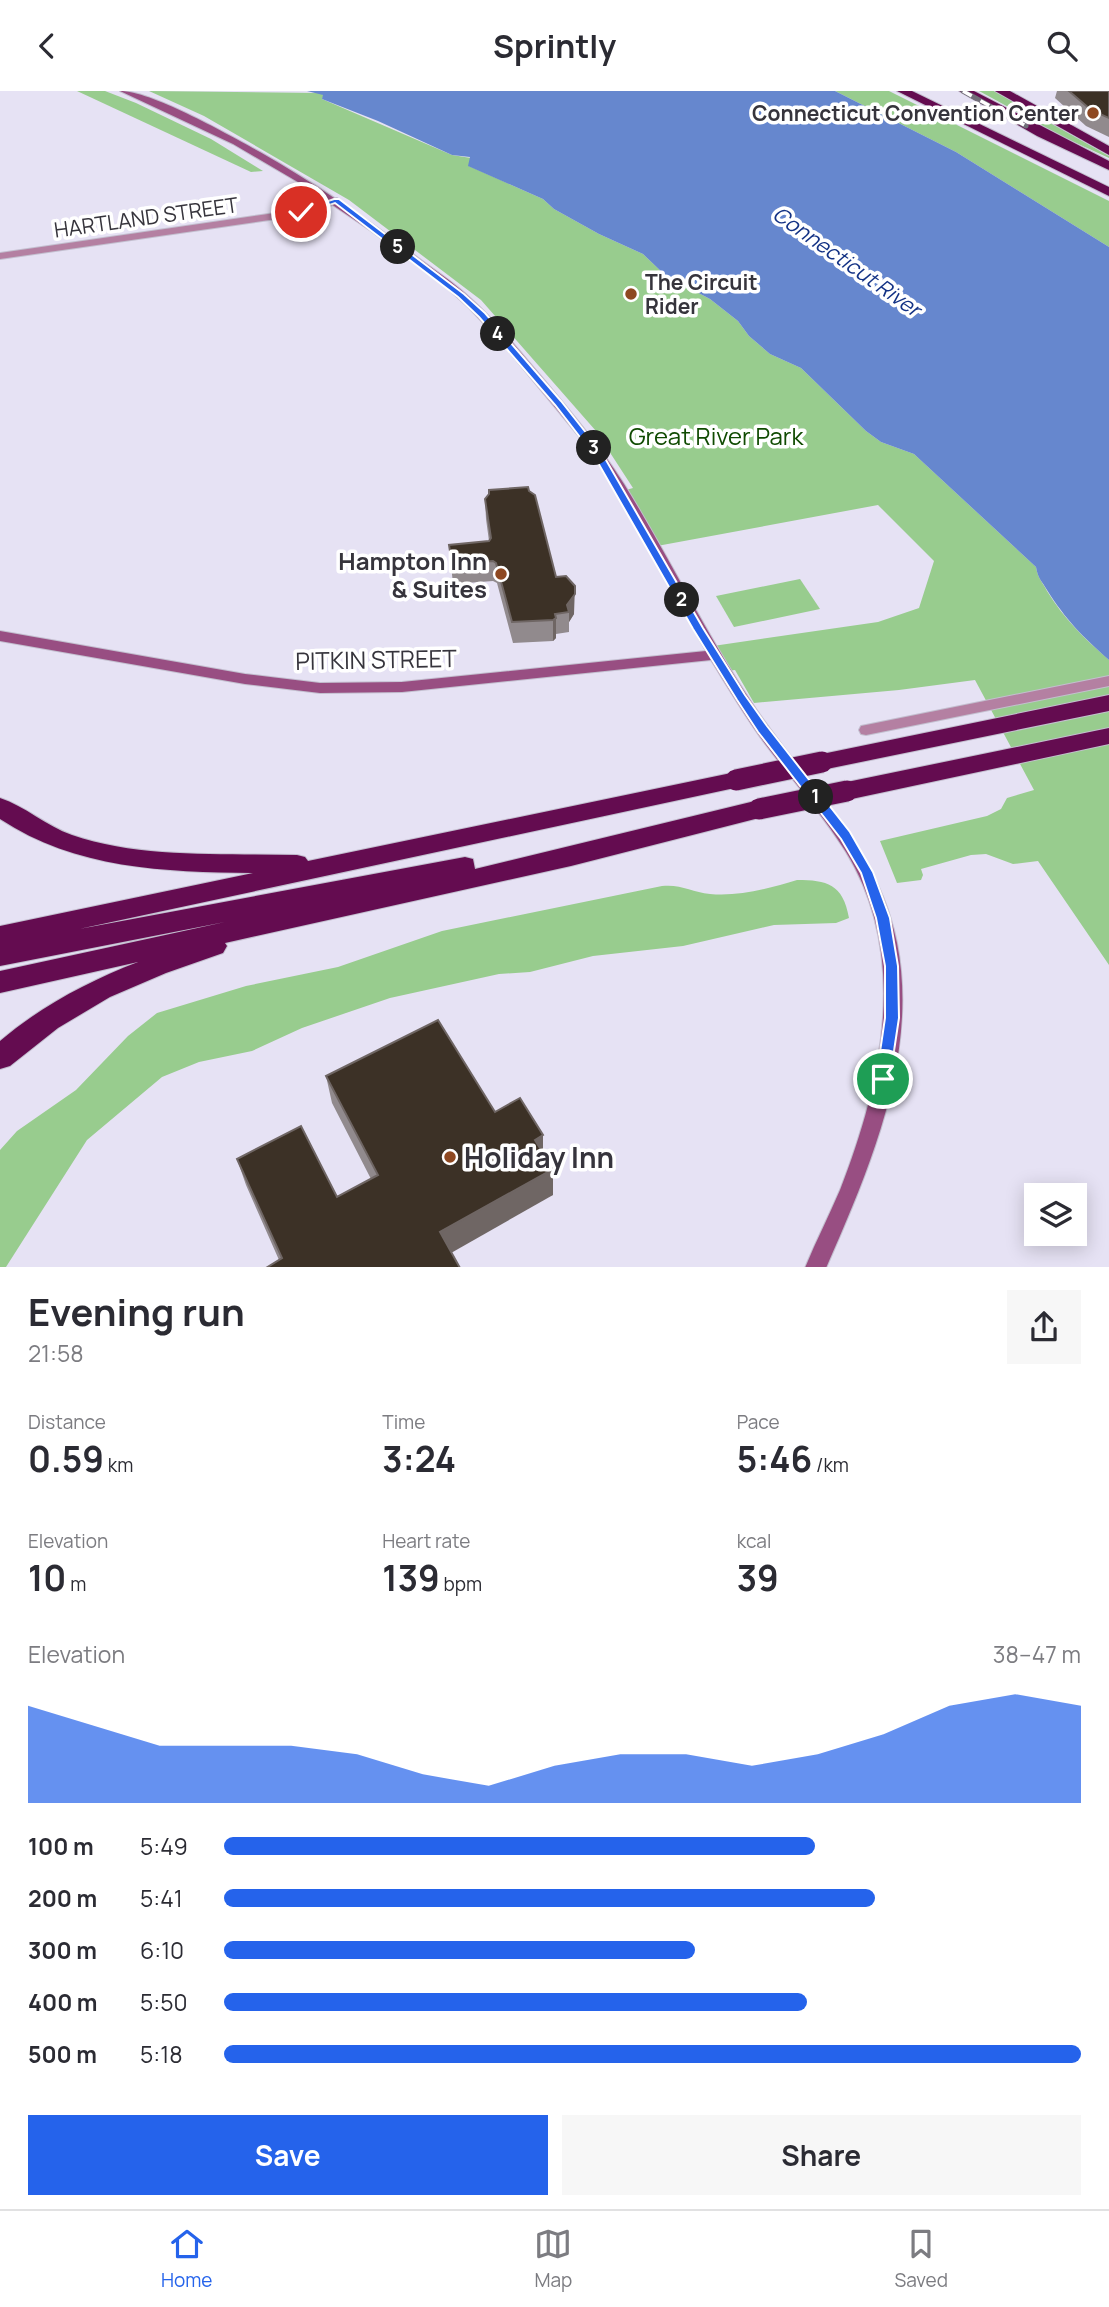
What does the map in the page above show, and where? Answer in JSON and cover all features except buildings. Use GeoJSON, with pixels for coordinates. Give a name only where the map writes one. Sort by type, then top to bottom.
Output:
{"type":"FeatureCollection","features":[{"type":"Feature","properties":{"kind":"highway"},"geometry":{"type":"LineString","coordinates":[[903,91],[1109,192]]}},
{"type":"Feature","properties":{"kind":"highway"},"geometry":{"type":"LineString","coordinates":[[922,91],[1109,181]]}},
{"type":"Feature","properties":{"kind":"highway"},"geometry":{"type":"LineString","coordinates":[[965,91],[1109,166]]}},
{"type":"Feature","properties":{"kind":"highway"},"geometry":{"type":"LineString","coordinates":[[1001,91],[1109,151]]}},
{"type":"Feature","properties":{"kind":"highway"},"geometry":{"type":"LineString","coordinates":[[959,103],[999,123],[1003,131]]}},
{"type":"Feature","properties":{"kind":"highway"},"geometry":{"type":"LineString","coordinates":[[0,936],[1109,703]]}},
{"type":"Feature","properties":{"kind":"highway"},"geometry":{"type":"LineString","coordinates":[[0,955],[759,809],[1109,736]]}},
{"type":"Feature","properties":{"kind":"highway"},"geometry":{"type":"LineString","coordinates":[[0,807],[48,835],[120,855],[163,860],[335,865]]}},
{"type":"Feature","properties":{"kind":"highway"},"geometry":{"type":"LineString","coordinates":[[0,982],[587,854],[759,809]]}},
{"type":"Feature","properties":{"kind":"highway"},"geometry":{"type":"LineString","coordinates":[[0,1056],[66,1008],[135,973],[325,910]]}},
{"type":"Feature","properties":{"kind":"street"},"geometry":{"type":"LineString","coordinates":[[124,91],[177,112],[237,141],[337,201],[474,307],[569,415],[609,471],[715,655],[760,726],[852,845],[878,900],[888,944],[892,1018],[881,1088],[855,1172],[815,1267]]}},
{"type":"Feature","properties":{"kind":"street","name":"HARTLAND STREET"},"geometry":{"type":"LineString","coordinates":[[0,256],[290,214],[337,201]]}},
{"type":"Feature","properties":{"kind":"street","name":"PITKIN STREET"},"geometry":{"type":"LineString","coordinates":[[0,635],[245,679],[320,688],[402,687],[715,655]]}},
{"type":"Feature","properties":{"kind":"street"},"geometry":{"type":"LineString","coordinates":[[866,730],[1109,681]]}},
{"type":"Feature","properties":{"kind":"green space"},"geometry":{"type":"Polygon","coordinates":[[[77,91],[105,91],[136,103],[211,139],[263,171],[251,172],[77,91]]]}},
{"type":"Feature","properties":{"kind":"green space","name":"Great River Park"},"geometry":{"type":"Polygon","coordinates":[[[149,91],[319,93],[324,95],[322,99],[452,155],[471,158],[469,166],[543,199],[554,209],[599,234],[643,254],[666,276],[710,299],[738,321],[749,336],[770,354],[801,368],[866,431],[881,442],[914,454],[1036,567],[1040,580],[1060,611],[1109,660],[1109,965],[1038,861],[1013,864],[986,854],[971,855],[921,869],[921,880],[897,883],[880,841],[987,816],[1001,809],[1007,798],[1034,790],[975,680],[754,703],[735,670],[727,671],[713,646],[878,622],[919,608],[934,561],[878,505],[657,546],[626,490],[633,488],[596,431],[481,300],[349,200],[204,116],[149,91]]]}},
{"type":"Feature","properties":{"kind":"green space"},"geometry":{"type":"Polygon","coordinates":[[[835,91],[889,91],[1109,201],[1109,247],[956,152],[835,91]]]}},
{"type":"Feature","properties":{"kind":"green space"},"geometry":{"type":"Polygon","coordinates":[[[979,91],[994,91],[1109,158],[1063,137],[979,91]]]}},
{"type":"Feature","properties":{"kind":"green space"},"geometry":{"type":"Polygon","coordinates":[[[800,579],[820,609],[734,627],[716,596],[800,579]]]}},
{"type":"Feature","properties":{"kind":"green space"},"geometry":{"type":"Polygon","coordinates":[[[797,880],[817,881],[832,886],[843,898],[849,918],[836,923],[774,925],[683,946],[593,956],[530,972],[499,974],[390,998],[302,1028],[252,1051],[199,1062],[162,1077],[87,1140],[6,1267],[0,1267],[0,1150],[17,1131],[76,1090],[128,1036],[157,1013],[246,986],[338,967],[442,931],[662,886],[675,886],[710,894],[732,894],[797,880]]]}},
{"type":"Feature","properties":{"kind":"water","name":"Connecticut River"},"geometry":{"type":"Polygon","coordinates":[[[307,91],[835,91],[956,152],[1109,247],[1109,660],[1083,636],[1061,610],[1040,580],[1036,567],[914,454],[881,442],[866,431],[801,368],[770,354],[749,336],[738,321],[710,299],[666,276],[643,254],[599,234],[554,209],[543,199],[468,166],[470,157],[452,155],[322,99],[323,95],[307,91]]]}},
{"type":"Feature","properties":{"kind":"railway"},"geometry":{"type":"LineString","coordinates":[[963,91],[1026,126]]}},
{"type":"Feature","properties":{"kind":"place","name":"Connecticut Convention Center"},"geometry":{"type":"Point","coordinates":[1093,113]}},
{"type":"Feature","properties":{"kind":"place","name":"The Circuit Rider"},"geometry":{"type":"Point","coordinates":[631,294]}},
{"type":"Feature","properties":{"kind":"place","name":"Hampton Inn & Suites"},"geometry":{"type":"Point","coordinates":[501,574]}},
{"type":"Feature","properties":{"kind":"place","name":"Holiday Inn"},"geometry":{"type":"Point","coordinates":[450,1157]}},
{"type":"Feature","properties":{"kind":"route"},"geometry":{"type":"LineString","coordinates":[[301,212],[337,201],[461,296],[482,315],[598,453],[698,629],[741,698],[846,835],[867,872],[883,918],[891,966],[892,1018],[883,1079]]}}]}
